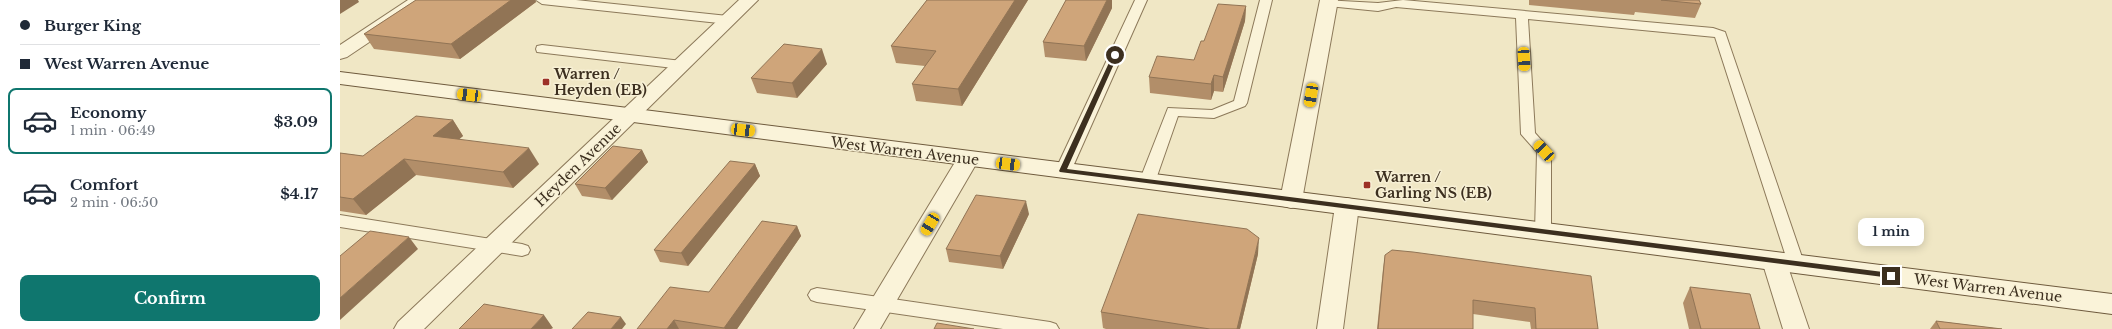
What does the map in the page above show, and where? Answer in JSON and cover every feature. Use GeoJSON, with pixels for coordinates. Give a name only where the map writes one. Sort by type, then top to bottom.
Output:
{"type":"FeatureCollection","features":[{"type":"Feature","properties":{"kind":"main road"},"geometry":{"type":"LineString","coordinates":[[340,53],[420,0]]}},
{"type":"Feature","properties":{"kind":"main road","name":"Heyden Avenue"},"geometry":{"type":"LineString","coordinates":[[407,329],[749,0]]}},
{"type":"Feature","properties":{"kind":"main road"},"geometry":{"type":"LineString","coordinates":[[1291,200],[1328,1]]}},
{"type":"Feature","properties":{"kind":"main road","name":"West Warren Avenue"},"geometry":{"type":"LineString","coordinates":[[340,78],[2112,304]]}},
{"type":"Feature","properties":{"kind":"main road"},"geometry":{"type":"LineString","coordinates":[[867,329],[968,159]]}},
{"type":"Feature","properties":{"kind":"main road"},"geometry":{"type":"LineString","coordinates":[[1330,329],[1347,206]]}},
{"type":"Feature","properties":{"kind":"main road"},"geometry":{"type":"LineString","coordinates":[[1785,262],[1796,329]]}},
{"type":"Feature","properties":{"kind":"lane"},"geometry":{"type":"LineString","coordinates":[[542,0],[728,20]]}},
{"type":"Feature","properties":{"kind":"lane"},"geometry":{"type":"LineString","coordinates":[[1063,171],[1141,0]]}},
{"type":"Feature","properties":{"kind":"lane"},"geometry":{"type":"LineString","coordinates":[[1147,182],[1174,111],[1214,114],[1240,104],[1266,0]]}},
{"type":"Feature","properties":{"kind":"lane"},"geometry":{"type":"LineString","coordinates":[[1328,1],[1378,7],[1396,2],[1713,32],[1721,35],[1785,262]]}},
{"type":"Feature","properties":{"kind":"lane"},"geometry":{"type":"LineString","coordinates":[[1522,15],[1528,134],[1544,151],[1543,232]]}},
{"type":"Feature","properties":{"kind":"lane"},"geometry":{"type":"LineString","coordinates":[[542,49],[682,65]]}},
{"type":"Feature","properties":{"kind":"lane"},"geometry":{"type":"LineString","coordinates":[[340,221],[522,250]]}},
{"type":"Feature","properties":{"kind":"lane"},"geometry":{"type":"LineString","coordinates":[[817,295],[882,303],[1050,329]]}},
{"type":"Feature","properties":{"kind":"building"},"geometry":{"type":"Polygon","coordinates":[[[416,0],[511,0],[451,44],[364,34],[416,0]]]}},
{"type":"Feature","properties":{"kind":"building"},"geometry":{"type":"Polygon","coordinates":[[[927,0],[1015,0],[958,89],[912,84],[936,51],[891,46],[927,0]]]}},
{"type":"Feature","properties":{"kind":"building"},"geometry":{"type":"Polygon","coordinates":[[[1066,0],[1107,0],[1084,46],[1043,42],[1066,0]]]}},
{"type":"Feature","properties":{"kind":"building"},"geometry":{"type":"Polygon","coordinates":[[[1661,0],[1699,0],[1701,4],[1661,0]]]}},
{"type":"Feature","properties":{"kind":"building"},"geometry":{"type":"Polygon","coordinates":[[[1218,4],[1246,6],[1223,77],[1214,75],[1211,84],[1149,77],[1157,56],[1194,60],[1201,41],[1204,41],[1218,4]]]}},
{"type":"Feature","properties":{"kind":"building"},"geometry":{"type":"Polygon","coordinates":[[[784,44],[822,49],[792,83],[751,78],[784,44]]]}},
{"type":"Feature","properties":{"kind":"building"},"geometry":{"type":"Polygon","coordinates":[[[416,116],[453,120],[433,136],[529,148],[503,172],[404,159],[353,199],[340,197],[340,153],[363,156],[416,116]]]}},
{"type":"Feature","properties":{"kind":"building"},"geometry":{"type":"Polygon","coordinates":[[[613,146],[642,150],[605,188],[575,184],[613,146]]]}},
{"type":"Feature","properties":{"kind":"building"},"geometry":{"type":"Polygon","coordinates":[[[730,161],[755,164],[681,253],[654,250],[730,161]]]}},
{"type":"Feature","properties":{"kind":"building"},"geometry":{"type":"Polygon","coordinates":[[[976,195],[1026,201],[1000,256],[946,249],[976,195]]]}},
{"type":"Feature","properties":{"kind":"building"},"geometry":{"type":"Polygon","coordinates":[[[1138,214],[1247,229],[1259,238],[1237,329],[1210,329],[1101,312],[1138,214]]]}},
{"type":"Feature","properties":{"kind":"building"},"geometry":{"type":"Polygon","coordinates":[[[762,221],[797,226],[724,328],[674,320],[667,329],[637,329],[670,287],[709,292],[762,221]]]}},
{"type":"Feature","properties":{"kind":"building"},"geometry":{"type":"Polygon","coordinates":[[[370,231],[409,237],[340,298],[340,256],[370,231]]]}},
{"type":"Feature","properties":{"kind":"building"},"geometry":{"type":"Polygon","coordinates":[[[1392,250],[1591,276],[1598,329],[1536,329],[1535,308],[1473,300],[1473,329],[1378,329],[1385,255],[1392,250]]]}},
{"type":"Feature","properties":{"kind":"building"},"geometry":{"type":"Polygon","coordinates":[[[1690,287],[1750,294],[1760,329],[1701,329],[1690,287]]]}},
{"type":"Feature","properties":{"kind":"building"},"geometry":{"type":"Polygon","coordinates":[[[484,304],[544,315],[531,329],[459,329],[484,304]]]}},
{"type":"Feature","properties":{"kind":"building"},"geometry":{"type":"Polygon","coordinates":[[[588,312],[621,317],[611,329],[572,329],[588,312]]]}},
{"type":"Feature","properties":{"kind":"building"},"geometry":{"type":"Polygon","coordinates":[[[1936,321],[2002,329],[1940,329],[1936,321]]]}},
{"type":"Feature","properties":{"kind":"building"},"geometry":{"type":"Polygon","coordinates":[[[937,323],[974,329],[934,329],[937,323]]]}},
{"type":"Feature","properties":{"kind":"place","name":"Warren / Heyden (EB)"},"geometry":{"type":"Point","coordinates":[546,82]}},
{"type":"Feature","properties":{"kind":"place","name":"Warren / Garling NS (EB)"},"geometry":{"type":"Point","coordinates":[1367,185]}},
{"type":"Feature","properties":{"kind":"route"},"geometry":{"type":"LineString","coordinates":[[1115,55],[1063,171],[1291,200],[1305,200],[1380,211],[1891,276]]}}]}
